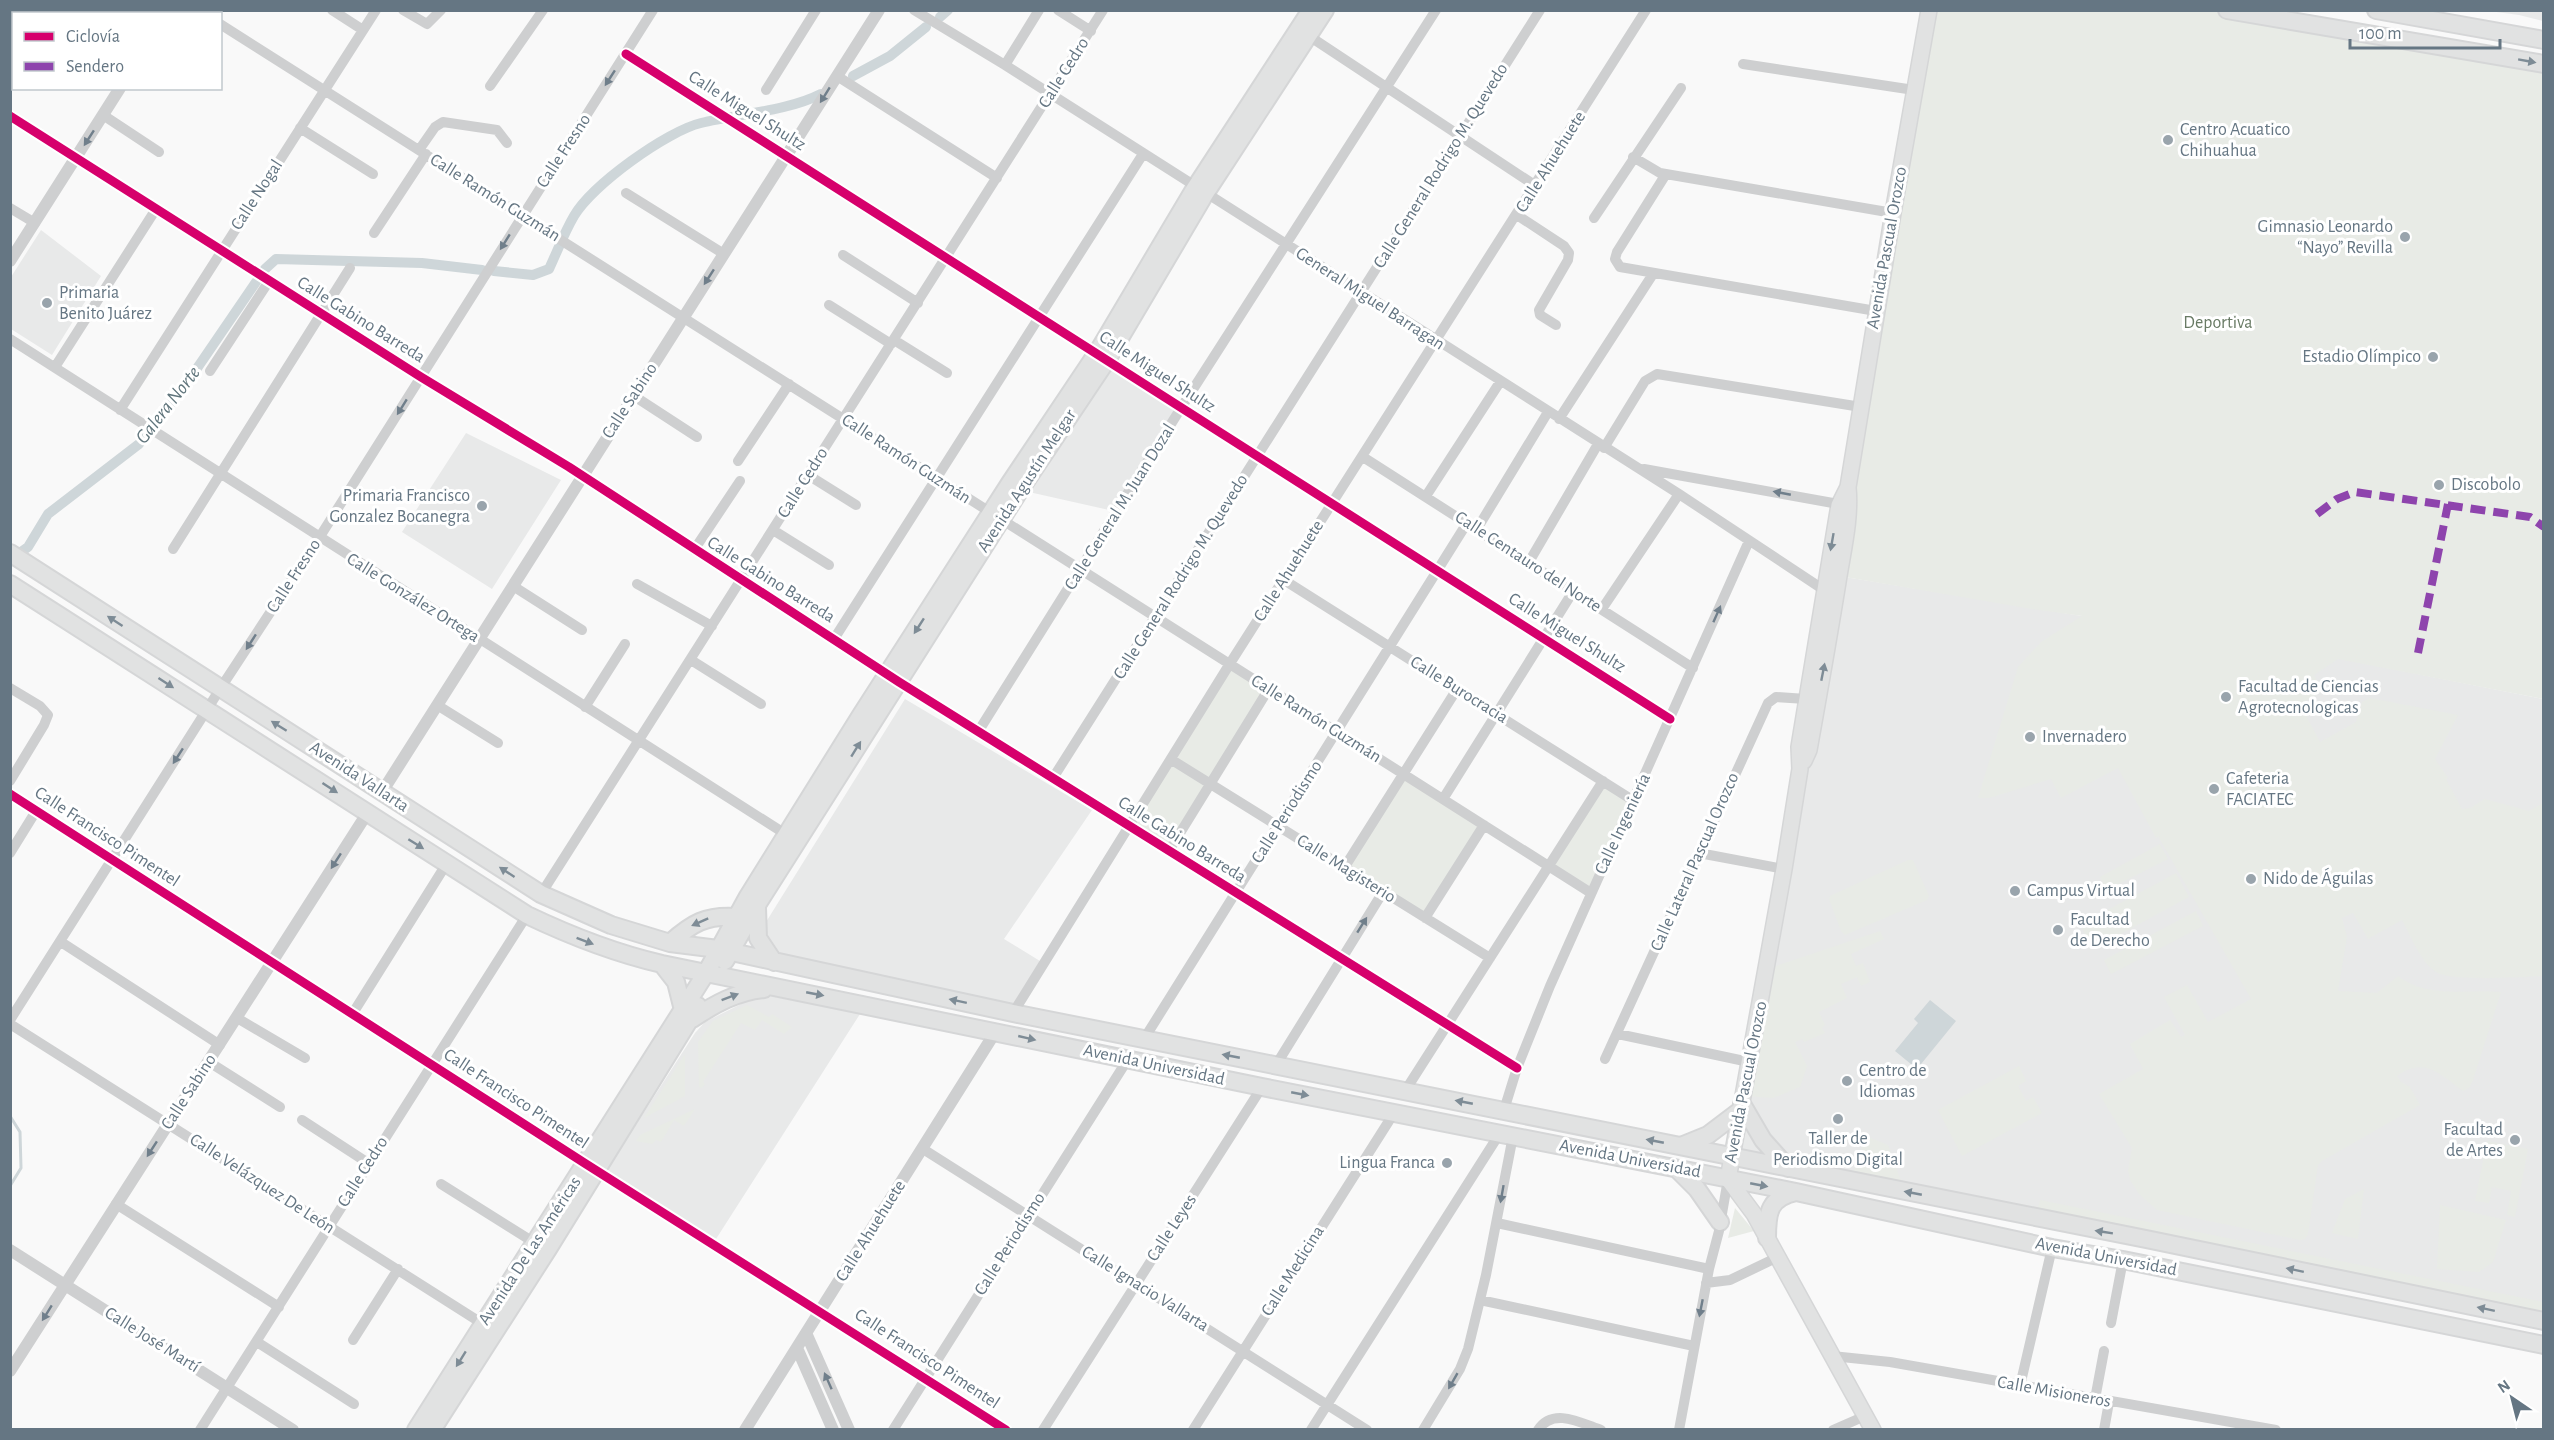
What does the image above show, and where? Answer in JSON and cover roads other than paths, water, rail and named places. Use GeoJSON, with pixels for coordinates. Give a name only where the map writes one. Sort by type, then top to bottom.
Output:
{"type":"FeatureCollection","features":[{"type":"Feature","properties":{"kind":"main road","name":"Avenida Agustín Melgar"},"geometry":{"type":"LineString","coordinates":[[724,951],[757,905],[893,678],[995,517],[1102,356],[1311,10]]}},
{"type":"Feature","properties":{"kind":"main road","name":"Avenida Agustín Melgar"},"geometry":{"type":"LineString","coordinates":[[1200,191],[1325,10]]}},
{"type":"Feature","properties":{"kind":"main road","name":"Avenida Pascual Orozco"},"geometry":{"type":"LineString","coordinates":[[1869,1423],[1754,1214],[1728,1179],[1784,869],[1800,770],[1798,747],[1824,590],[1848,487],[1876,311],[1929,10]]}},
{"type":"Feature","properties":{"kind":"main road"},"geometry":{"type":"LineString","coordinates":[[2227,10],[2544,64]]}},
{"type":"Feature","properties":{"kind":"main road"},"geometry":{"type":"LineString","coordinates":[[2376,10],[2544,40]]}},
{"type":"Feature","properties":{"kind":"main road","name":"Avenida Pascual Orozco"},"geometry":{"type":"LineString","coordinates":[[1800,770],[1809,750],[1821,683],[1844,505]]}},
{"type":"Feature","properties":{"kind":"main road","name":"Avenida Vallarta"},"geometry":{"type":"LineString","coordinates":[[17,558],[541,894],[611,925],[670,943],[724,951]]}},
{"type":"Feature","properties":{"kind":"main road","name":"Avenida Vallarta"},"geometry":{"type":"LineString","coordinates":[[10,584],[527,915],[614,952],[711,974]]}},
{"type":"Feature","properties":{"kind":"main road","name":"Avenida Agustín Melgar"},"geometry":{"type":"LineString","coordinates":[[724,951],[736,917],[787,835],[893,678]]}},
{"type":"Feature","properties":{"kind":"main road"},"geometry":{"type":"LineString","coordinates":[[757,905],[758,938],[774,962]]}},
{"type":"Feature","properties":{"kind":"main road"},"geometry":{"type":"LineString","coordinates":[[670,943],[690,926],[710,917],[736,917]]}},
{"type":"Feature","properties":{"kind":"main road","name":"Avenida Universidad"},"geometry":{"type":"LineString","coordinates":[[724,951],[1013,1013],[1733,1156],[2544,1321]]}},
{"type":"Feature","properties":{"kind":"main road","name":"Avenida De Las Américas"},"geometry":{"type":"LineString","coordinates":[[432,1430],[724,951]]}},
{"type":"Feature","properties":{"kind":"main road"},"geometry":{"type":"LineString","coordinates":[[662,964],[676,982],[686,1015],[745,992],[777,987]]}},
{"type":"Feature","properties":{"kind":"main road","name":"Avenida Universidad"},"geometry":{"type":"LineString","coordinates":[[711,974],[1262,1087],[1796,1192],[2052,1248],[2123,1260],[2544,1345]]}},
{"type":"Feature","properties":{"kind":"main road"},"geometry":{"type":"LineString","coordinates":[[1682,1146],[1708,1135],[1741,1107],[1763,1140],[1789,1168]]}},
{"type":"Feature","properties":{"kind":"main road","name":"Avenida De Las Américas"},"geometry":{"type":"LineString","coordinates":[[416,1430],[535,1243],[591,1167]]}},
{"type":"Feature","properties":{"kind":"main road"},"geometry":{"type":"LineString","coordinates":[[1677,1169],[1697,1189],[1720,1226]]}},
{"type":"Feature","properties":{"kind":"main road"},"geometry":{"type":"LineString","coordinates":[[1767,1238],[1768,1216],[1773,1204],[1784,1195],[1796,1192]]}},
{"type":"Feature","properties":{"kind":"street"},"geometry":{"type":"LineString","coordinates":[[332,10],[363,30]]}},
{"type":"Feature","properties":{"kind":"street","name":"Calle Nogal"},"geometry":{"type":"LineString","coordinates":[[125,413],[222,251],[375,10]]}},
{"type":"Feature","properties":{"kind":"street"},"geometry":{"type":"LineString","coordinates":[[403,10],[427,24],[441,10]]}},
{"type":"Feature","properties":{"kind":"street"},"geometry":{"type":"LineString","coordinates":[[490,86],[543,10]]}},
{"type":"Feature","properties":{"kind":"street","name":"Calle Fresno"},"geometry":{"type":"LineString","coordinates":[[10,1022],[653,10]]}},
{"type":"Feature","properties":{"kind":"street"},"geometry":{"type":"LineString","coordinates":[[766,90],[816,10]]}},
{"type":"Feature","properties":{"kind":"street","name":"Calle Sabino"},"geometry":{"type":"LineString","coordinates":[[382,792],[879,10]]}},
{"type":"Feature","properties":{"kind":"street","name":"General Miguel Barragan"},"geometry":{"type":"LineString","coordinates":[[914,10],[1005,65],[1679,494],[1824,590]]}},
{"type":"Feature","properties":{"kind":"street"},"geometry":{"type":"LineString","coordinates":[[1005,65],[1039,10]]}},
{"type":"Feature","properties":{"kind":"street"},"geometry":{"type":"LineString","coordinates":[[1058,10],[1090,31]]}},
{"type":"Feature","properties":{"kind":"street","name":"Calle Cedro"},"geometry":{"type":"LineString","coordinates":[[541,894],[1103,10]]}},
{"type":"Feature","properties":{"kind":"street","name":"Calle General M. Juan Dozal"},"geometry":{"type":"LineString","coordinates":[[978,732],[1181,408],[1287,246],[1436,10]]}},
{"type":"Feature","properties":{"kind":"street","name":"Calle General Rodrigo M. Quevedo"},"geometry":{"type":"LineString","coordinates":[[1053,778],[1540,10]]}},
{"type":"Feature","properties":{"kind":"street","name":"Calle Ahuehuete"},"geometry":{"type":"LineString","coordinates":[[1013,1013],[1130,828],[1229,665],[1437,342],[1646,10]]}},
{"type":"Feature","properties":{"kind":"street","name":"Calle Ramón Guzmán"},"geometry":{"type":"LineString","coordinates":[[222,25],[1591,893]]}},
{"type":"Feature","properties":{"kind":"street"},"geometry":{"type":"LineString","coordinates":[[1309,36],[1536,186]]}},
{"type":"Feature","properties":{"kind":"street","name":"Calle Miguel Shultz"},"geometry":{"type":"LineString","coordinates":[[626,54],[1670,719]]}},
{"type":"Feature","properties":{"kind":"street"},"geometry":{"type":"LineString","coordinates":[[1743,63],[1914,90]]}},
{"type":"Feature","properties":{"kind":"street"},"geometry":{"type":"LineString","coordinates":[[837,76],[997,178]]}},
{"type":"Feature","properties":{"kind":"street"},"geometry":{"type":"LineString","coordinates":[[1593,218],[1681,88]]}},
{"type":"Feature","properties":{"kind":"street"},"geometry":{"type":"LineString","coordinates":[[10,261],[119,90]]}},
{"type":"Feature","properties":{"kind":"street"},"geometry":{"type":"LineString","coordinates":[[103,115],[159,152]]}},
{"type":"Feature","properties":{"kind":"street","name":"Calle Gabino Barreda"},"geometry":{"type":"LineString","coordinates":[[10,116],[582,477],[978,732],[1517,1068]]}},
{"type":"Feature","properties":{"kind":"street"},"geometry":{"type":"LineString","coordinates":[[374,233],[435,127],[443,122],[497,130],[507,143]]}},
{"type":"Feature","properties":{"kind":"street"},"geometry":{"type":"LineString","coordinates":[[300,128],[372,174]]}},
{"type":"Feature","properties":{"kind":"street"},"geometry":{"type":"LineString","coordinates":[[834,639],[1143,154]]}},
{"type":"Feature","properties":{"kind":"street"},"geometry":{"type":"LineString","coordinates":[[1633,157],[1666,174],[1893,213]]}},
{"type":"Feature","properties":{"kind":"street"},"geometry":{"type":"LineString","coordinates":[[1666,174],[1617,252],[1616,261],[1624,268],[1876,311]]}},
{"type":"Feature","properties":{"kind":"street"},"geometry":{"type":"LineString","coordinates":[[626,193],[724,254]]}},
{"type":"Feature","properties":{"kind":"street"},"geometry":{"type":"LineString","coordinates":[[10,208],[35,223]]}},
{"type":"Feature","properties":{"kind":"street"},"geometry":{"type":"LineString","coordinates":[[55,367],[156,209]]}},
{"type":"Feature","properties":{"kind":"street"},"geometry":{"type":"LineString","coordinates":[[1517,216],[1564,246],[1569,253],[1568,260],[1539,310],[1540,315],[1556,325]]}},
{"type":"Feature","properties":{"kind":"street"},"geometry":{"type":"LineString","coordinates":[[843,255],[918,303]]}},
{"type":"Feature","properties":{"kind":"street"},"geometry":{"type":"LineString","coordinates":[[173,549],[350,268]]}},
{"type":"Feature","properties":{"kind":"street"},"geometry":{"type":"LineString","coordinates":[[1559,419],[1653,274]]}},
{"type":"Feature","properties":{"kind":"street"},"geometry":{"type":"LineString","coordinates":[[210,371],[269,281]]}},
{"type":"Feature","properties":{"kind":"street"},"geometry":{"type":"LineString","coordinates":[[829,305],[947,373]]}},
{"type":"Feature","properties":{"kind":"street","name":"Calle González Ortega"},"geometry":{"type":"LineString","coordinates":[[10,339],[787,835]]}},
{"type":"Feature","properties":{"kind":"street"},"geometry":{"type":"LineString","coordinates":[[1529,561],[1645,381],[1657,374],[1861,407]]}},
{"type":"Feature","properties":{"kind":"street"},"geometry":{"type":"LineString","coordinates":[[1426,496],[1500,382]]}},
{"type":"Feature","properties":{"kind":"street"},"geometry":{"type":"LineString","coordinates":[[738,461],[789,384]]}},
{"type":"Feature","properties":{"kind":"street"},"geometry":{"type":"LineString","coordinates":[[634,396],[697,436]]}},
{"type":"Feature","properties":{"kind":"street","name":"Calle Periodismo"},"geometry":{"type":"LineString","coordinates":[[1144,1039],[1437,571],[1472,526],[1548,412]]}},
{"type":"Feature","properties":{"kind":"street","name":"Calle Centauro del Norte"},"geometry":{"type":"LineString","coordinates":[[1363,457],[1529,561],[1693,668]]}},
{"type":"Feature","properties":{"kind":"street"},"geometry":{"type":"LineString","coordinates":[[1638,468],[1844,505]]}},
{"type":"Feature","properties":{"kind":"street"},"geometry":{"type":"LineString","coordinates":[[808,475],[856,505]]}},
{"type":"Feature","properties":{"kind":"street"},"geometry":{"type":"LineString","coordinates":[[694,550],[740,481]]}},
{"type":"Feature","properties":{"kind":"street"},"geometry":{"type":"LineString","coordinates":[[1602,609],[1679,494]]}},
{"type":"Feature","properties":{"kind":"street"},"geometry":{"type":"LineString","coordinates":[[773,530],[829,565]]}},
{"type":"Feature","properties":{"kind":"street","name":"Calle Ingeniería"},"geometry":{"type":"LineString","coordinates":[[1504,1110],[1517,1068],[1591,893],[1749,540]]}},
{"type":"Feature","properties":{"kind":"street","name":"Calle Burocracia"},"geometry":{"type":"LineString","coordinates":[[1284,580],[1634,801]]}},
{"type":"Feature","properties":{"kind":"street"},"geometry":{"type":"LineString","coordinates":[[638,584],[712,626]]}},
{"type":"Feature","properties":{"kind":"street"},"geometry":{"type":"LineString","coordinates":[[513,586],[582,630]]}},
{"type":"Feature","properties":{"kind":"street"},"geometry":{"type":"LineString","coordinates":[[1443,799],[1574,591]]}},
{"type":"Feature","properties":{"kind":"street"},"geometry":{"type":"LineString","coordinates":[[585,707],[625,644]]}},
{"type":"Feature","properties":{"kind":"street"},"geometry":{"type":"LineString","coordinates":[[691,660],[761,704]]}},
{"type":"Feature","properties":{"kind":"street"},"geometry":{"type":"LineString","coordinates":[[10,688],[46,711],[47,720],[10,781]]}},
{"type":"Feature","properties":{"kind":"street"},"geometry":{"type":"LineString","coordinates":[[1344,868],[1457,689]]}},
{"type":"Feature","properties":{"kind":"street"},"geometry":{"type":"LineString","coordinates":[[1169,851],[1268,690]]}},
{"type":"Feature","properties":{"kind":"street","name":"Calle Lateral Pascual Orozco"},"geometry":{"type":"LineString","coordinates":[[1605,1059],[1770,700],[1776,697],[1806,699]]}},
{"type":"Feature","properties":{"kind":"street"},"geometry":{"type":"LineString","coordinates":[[437,705],[498,743]]}},
{"type":"Feature","properties":{"kind":"street","name":"Calle Magisterio"},"geometry":{"type":"LineString","coordinates":[[1172,760],[1490,958]]}},
{"type":"Feature","properties":{"kind":"street"},"geometry":{"type":"LineString","coordinates":[[1405,1091],[1604,781]]}},
{"type":"Feature","properties":{"kind":"street","name":"Calle Francisco Pimentel"},"geometry":{"type":"LineString","coordinates":[[10,794],[1006,1430]]}},
{"type":"Feature","properties":{"kind":"street"},"geometry":{"type":"LineString","coordinates":[[10,853],[36,811]]}},
{"type":"Feature","properties":{"kind":"street","name":"Calle Sabino"},"geometry":{"type":"LineString","coordinates":[[10,1371],[368,812]]}},
{"type":"Feature","properties":{"kind":"street"},"geometry":{"type":"LineString","coordinates":[[1425,918],[1484,825]]}},
{"type":"Feature","properties":{"kind":"street"},"geometry":{"type":"LineString","coordinates":[[1699,854],[1784,869]]}},
{"type":"Feature","properties":{"kind":"street"},"geometry":{"type":"LineString","coordinates":[[353,1013],[447,863]]}},
{"type":"Feature","properties":{"kind":"street"},"geometry":{"type":"LineString","coordinates":[[1276,1065],[1383,892]]}},
{"type":"Feature","properties":{"kind":"street","name":"Calle Cedro"},"geometry":{"type":"LineString","coordinates":[[200,1430],[527,915]]}},
{"type":"Feature","properties":{"kind":"street"},"geometry":{"type":"LineString","coordinates":[[61,942],[220,1044]]}},
{"type":"Feature","properties":{"kind":"street"},"geometry":{"type":"LineString","coordinates":[[237,1018],[305,1058]]}},
{"type":"Feature","properties":{"kind":"street","name":"Calle Velázquez De León"},"geometry":{"type":"LineString","coordinates":[[10,1022],[483,1323]]}},
{"type":"Feature","properties":{"kind":"street","name":"Calle Ahuehuete"},"geometry":{"type":"LineString","coordinates":[[745,1430],[996,1031]]}},
{"type":"Feature","properties":{"kind":"street"},"geometry":{"type":"LineString","coordinates":[[1618,1034],[1749,1062]]}},
{"type":"Feature","properties":{"kind":"street","name":"Calle Periodismo"},"geometry":{"type":"LineString","coordinates":[[892,1430],[1128,1059]]}},
{"type":"Feature","properties":{"kind":"street"},"geometry":{"type":"LineString","coordinates":[[209,1062],[280,1107]]}},
{"type":"Feature","properties":{"kind":"street","name":"Calle Leyes"},"geometry":{"type":"LineString","coordinates":[[1043,1430],[1262,1087]]}},
{"type":"Feature","properties":{"kind":"street","name":"Calle Medicina"},"geometry":{"type":"LineString","coordinates":[[1193,1430],[1394,1113]]}},
{"type":"Feature","properties":{"kind":"street"},"geometry":{"type":"LineString","coordinates":[[302,1120],[369,1163]]}},
{"type":"Feature","properties":{"kind":"street"},"geometry":{"type":"LineString","coordinates":[[1424,1430],[1460,1369],[1468,1349],[1497,1223],[1506,1135]]}},
{"type":"Feature","properties":{"kind":"street"},"geometry":{"type":"LineString","coordinates":[[1311,1430],[1506,1135]]}},
{"type":"Feature","properties":{"kind":"street","name":"Calle Ignacio Vallarta"},"geometry":{"type":"LineString","coordinates":[[923,1149],[1367,1430]]}},
{"type":"Feature","properties":{"kind":"street"},"geometry":{"type":"LineString","coordinates":[[1679,1430],[1706,1282],[1720,1226],[1728,1179]]}},
{"type":"Feature","properties":{"kind":"street"},"geometry":{"type":"LineString","coordinates":[[441,1184],[535,1243]]}},
{"type":"Feature","properties":{"kind":"street"},"geometry":{"type":"LineString","coordinates":[[116,1204],[279,1307]]}},
{"type":"Feature","properties":{"kind":"street"},"geometry":{"type":"LineString","coordinates":[[1497,1223],[1709,1269]]}},
{"type":"Feature","properties":{"kind":"street"},"geometry":{"type":"LineString","coordinates":[[2020,1386],[2052,1248]]}},
{"type":"Feature","properties":{"kind":"street","name":"Calle José Martí"},"geometry":{"type":"LineString","coordinates":[[10,1250],[293,1430]]}},
{"type":"Feature","properties":{"kind":"street"},"geometry":{"type":"LineString","coordinates":[[1706,1282],[1730,1280],[1778,1257]]}},
{"type":"Feature","properties":{"kind":"street"},"geometry":{"type":"LineString","coordinates":[[2110,1323],[2123,1260]]}},
{"type":"Feature","properties":{"kind":"street"},"geometry":{"type":"LineString","coordinates":[[353,1340],[398,1269]]}},
{"type":"Feature","properties":{"kind":"street"},"geometry":{"type":"LineString","coordinates":[[1480,1300],[1694,1346]]}},
{"type":"Feature","properties":{"kind":"street"},"geometry":{"type":"LineString","coordinates":[[806,1333],[849,1430]]}},
{"type":"Feature","properties":{"kind":"street"},"geometry":{"type":"LineString","coordinates":[[257,1342],[354,1404]]}},
{"type":"Feature","properties":{"kind":"street"},"geometry":{"type":"LineString","coordinates":[[797,1348],[833,1430]]}},
{"type":"Feature","properties":{"kind":"street"},"geometry":{"type":"LineString","coordinates":[[2095,1399],[2104,1351]]}},
{"type":"Feature","properties":{"kind":"street","name":"Calle Misioneros"},"geometry":{"type":"LineString","coordinates":[[1832,1356],[1890,1362],[2276,1430]]}},
{"type":"Feature","properties":{"kind":"street"},"geometry":{"type":"LineString","coordinates":[[2104,1430],[2109,1402]]}},
{"type":"Feature","properties":{"kind":"street"},"geometry":{"type":"LineString","coordinates":[[1539,1430],[1545,1421],[1556,1417],[1601,1430]]}},
{"type":"Feature","properties":{"kind":"street"},"geometry":{"type":"LineString","coordinates":[[1833,1430],[1869,1423]]}},
{"type":"Feature","properties":{"kind":"waterway","name":"Galera Norte"},"geometry":{"type":"LineString","coordinates":[[940,17],[948,10]]}},
{"type":"Feature","properties":{"kind":"waterway","name":"Galera Norte"},"geometry":{"type":"LineString","coordinates":[[853,76],[890,56],[926,27]]}},
{"type":"Feature","properties":{"kind":"waterway","name":"Galera Norte"},"geometry":{"type":"LineString","coordinates":[[494,271],[533,275],[549,269],[570,222],[583,203],[613,175],[669,137],[701,123],[778,108],[821,94]]}},
{"type":"Feature","properties":{"kind":"waterway","name":"Galera Norte"},"geometry":{"type":"LineString","coordinates":[[265,269],[276,259],[422,263],[482,270]]}},
{"type":"Feature","properties":{"kind":"waterway","name":"Galera Norte"},"geometry":{"type":"LineString","coordinates":[[11,559],[28,547],[48,514],[139,444],[187,383],[256,282]]}},
{"type":"Feature","properties":{"kind":"waterway"},"geometry":{"type":"LineString","coordinates":[[10,1116],[20,1132],[21,1168],[10,1186]]}},
{"type":"Feature","properties":{"kind":"place","name":"Centro Acuatico Chihuahua"},"geometry":{"type":"Point","coordinates":[2168,140]}},
{"type":"Feature","properties":{"kind":"place","name":"Gimnasio Leonardo “Nayo” Revilla"},"geometry":{"type":"Point","coordinates":[2405,237]}},
{"type":"Feature","properties":{"kind":"place","name":"Primaria Benito Juárez"},"geometry":{"type":"Point","coordinates":[47,303]}},
{"type":"Feature","properties":{"kind":"place","name":"Estadio Olímpico"},"geometry":{"type":"Point","coordinates":[2433,357]}},
{"type":"Feature","properties":{"kind":"place","name":"Discobolo"},"geometry":{"type":"Point","coordinates":[2439,485]}},
{"type":"Feature","properties":{"kind":"place","name":"Primaria Francisco Gonzalez Bocanegra"},"geometry":{"type":"Point","coordinates":[482,506]}},
{"type":"Feature","properties":{"kind":"place","name":"Facultad de Ciencias Agrotecnologicas"},"geometry":{"type":"Point","coordinates":[2226,697]}},
{"type":"Feature","properties":{"kind":"place","name":"Invernadero"},"geometry":{"type":"Point","coordinates":[2030,737]}},
{"type":"Feature","properties":{"kind":"place","name":"Cafeteria FACIATEC"},"geometry":{"type":"Point","coordinates":[2214,789]}},
{"type":"Feature","properties":{"kind":"place","name":"Nido de Águilas"},"geometry":{"type":"Point","coordinates":[2251,879]}},
{"type":"Feature","properties":{"kind":"place","name":"Campus Virtual"},"geometry":{"type":"Point","coordinates":[2015,891]}},
{"type":"Feature","properties":{"kind":"place","name":"Facultad de Derecho"},"geometry":{"type":"Point","coordinates":[2058,930]}},
{"type":"Feature","properties":{"kind":"place","name":"Centro de Idiomas"},"geometry":{"type":"Point","coordinates":[1847,1081]}},
{"type":"Feature","properties":{"kind":"place","name":"Taller de Periodismo Digital"},"geometry":{"type":"Point","coordinates":[1838,1119]}},
{"type":"Feature","properties":{"kind":"place","name":"Facultad de Artes"},"geometry":{"type":"Point","coordinates":[2515,1140]}},
{"type":"Feature","properties":{"kind":"place","name":"Lingua Franca"},"geometry":{"type":"Point","coordinates":[1447,1163]}},
{"type":"Feature","properties":{"kind":"park label","name":"Deportiva"},"geometry":{"type":"Point","coordinates":[2218,323]}}]}
